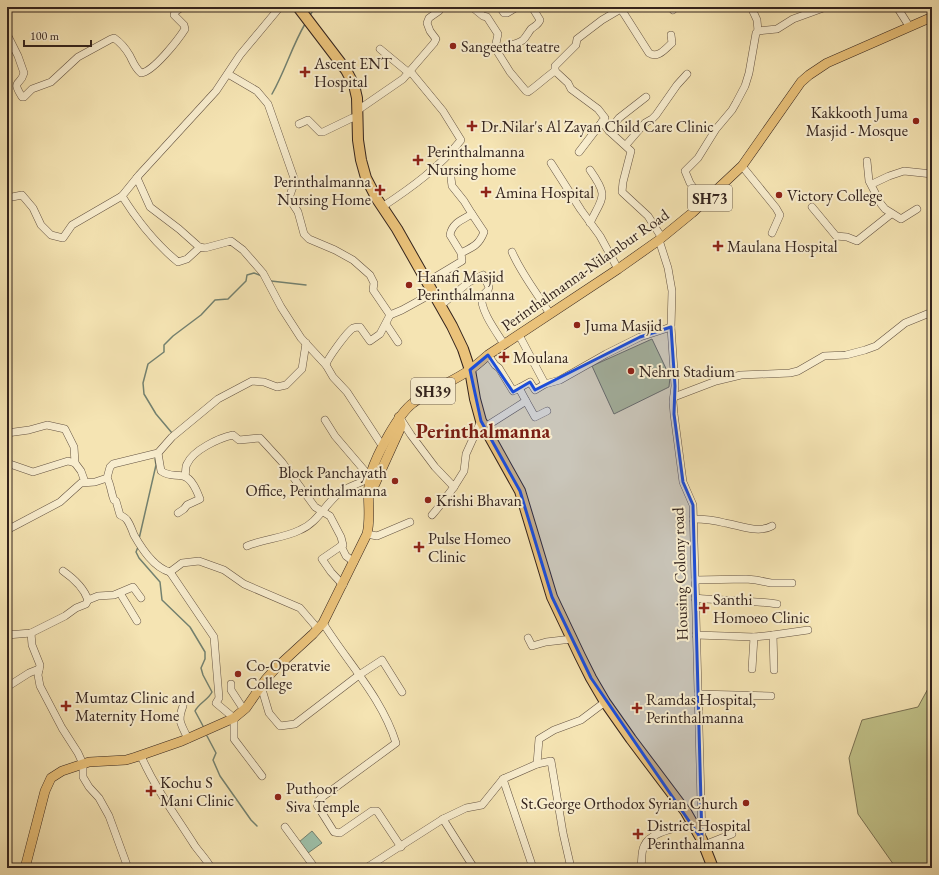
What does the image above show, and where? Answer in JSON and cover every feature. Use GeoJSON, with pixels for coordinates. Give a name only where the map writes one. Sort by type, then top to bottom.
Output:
{"type":"FeatureCollection","features":[{"type":"Feature","properties":{"kind":"highway"},"geometry":{"type":"LineString","coordinates":[[298,7],[346,70],[354,85],[357,98],[358,140],[366,178],[382,207],[397,229],[463,349],[470,370],[475,399],[483,424],[520,491],[552,597],[572,639],[591,678],[605,702],[686,812],[703,842],[713,868]]}},
{"type":"Feature","properties":{"kind":"main road","name":"Perinthalmanna-Nilambur Road"},"geometry":{"type":"LineString","coordinates":[[470,370],[488,355],[618,269],[660,239],[704,202],[742,166],[806,77],[827,63],[932,17]]}},
{"type":"Feature","properties":{"kind":"main road","name":"SH39"},"geometry":{"type":"LineString","coordinates":[[367,494],[370,477],[383,447],[399,417],[413,402],[470,370]]}},
{"type":"Feature","properties":{"kind":"main road","name":"SH39"},"geometry":{"type":"LineString","coordinates":[[367,494],[375,484],[400,429],[401,425],[399,417]]}},
{"type":"Feature","properties":{"kind":"main road"},"geometry":{"type":"LineString","coordinates":[[25,868],[48,784],[56,774],[83,764],[98,761],[126,760],[141,756],[188,739],[234,718],[244,710],[276,668],[321,626],[343,585],[366,534],[368,521],[367,494]]}},
{"type":"Feature","properties":{"kind":"street"},"geometry":{"type":"LineString","coordinates":[[7,34],[18,56],[24,73],[16,87],[22,97],[24,97],[32,90],[51,82],[78,57],[114,38],[130,55],[138,71],[141,73],[149,71],[172,47],[185,29],[184,25],[174,15],[175,12],[182,7]]}},
{"type":"Feature","properties":{"kind":"street"},"geometry":{"type":"LineString","coordinates":[[7,198],[22,195],[32,208],[41,224],[51,235],[63,238],[72,225],[122,196],[136,178],[216,91],[240,55],[280,7]]}},
{"type":"Feature","properties":{"kind":"street"},"geometry":{"type":"LineString","coordinates":[[299,124],[308,120],[320,132],[322,132],[352,118],[403,79],[436,39],[427,23],[430,18],[440,9],[446,7]]}},
{"type":"Feature","properties":{"kind":"street"},"geometry":{"type":"LineString","coordinates":[[472,7],[483,16],[487,17],[491,22],[498,34],[495,48],[510,72],[528,92],[555,71],[555,66],[576,45],[577,39],[602,20],[622,8],[649,53],[657,55],[672,43],[671,35]]}},
{"type":"Feature","properties":{"kind":"street"},"geometry":{"type":"LineString","coordinates":[[500,7],[504,13],[507,14],[517,7]]}},
{"type":"Feature","properties":{"kind":"street"},"geometry":{"type":"LineString","coordinates":[[501,47],[507,47],[521,41],[540,22],[532,7]]}},
{"type":"Feature","properties":{"kind":"street"},"geometry":{"type":"LineString","coordinates":[[704,202],[690,183],[685,172],[698,158],[716,129],[732,110],[745,86],[749,73],[754,42],[758,31],[757,20],[751,7]]}},
{"type":"Feature","properties":{"kind":"street"},"geometry":{"type":"LineString","coordinates":[[758,31],[777,29],[793,19],[825,7]]}},
{"type":"Feature","properties":{"kind":"street"},"geometry":{"type":"LineString","coordinates":[[898,7],[909,26]]}},
{"type":"Feature","properties":{"kind":"street"},"geometry":{"type":"LineString","coordinates":[[380,49],[409,72],[443,111],[461,140],[452,152],[414,186],[382,207]]}},
{"type":"Feature","properties":{"kind":"street"},"geometry":{"type":"LineString","coordinates":[[555,71],[568,83],[571,89],[604,115],[605,118],[579,152]]}},
{"type":"Feature","properties":{"kind":"street"},"geometry":{"type":"LineString","coordinates":[[228,74],[257,91],[268,104],[295,181],[289,198],[298,212],[304,234],[309,239],[353,260],[370,275],[374,283],[373,290],[390,315]]}},
{"type":"Feature","properties":{"kind":"street"},"geometry":{"type":"LineString","coordinates":[[602,122],[609,131],[626,145],[645,123],[656,115],[677,85],[687,74]]}},
{"type":"Feature","properties":{"kind":"street"},"geometry":{"type":"LineString","coordinates":[[609,131],[619,118],[646,97]]}},
{"type":"Feature","properties":{"kind":"street","name":"Housing Colony road"},"geometry":{"type":"LineString","coordinates":[[626,145],[631,151],[631,155],[626,169],[622,192],[648,216],[660,239],[668,268],[672,291],[671,327],[675,386],[673,402],[674,414],[683,482],[693,505],[703,842]]}},
{"type":"Feature","properties":{"kind":"street"},"geometry":{"type":"LineString","coordinates":[[867,161],[869,181],[872,184],[881,204],[891,214],[901,219],[917,209]]}},
{"type":"Feature","properties":{"kind":"street"},"geometry":{"type":"LineString","coordinates":[[551,163],[600,236],[618,269]]}},
{"type":"Feature","properties":{"kind":"street"},"geometry":{"type":"LineString","coordinates":[[742,166],[780,215],[772,233]]}},
{"type":"Feature","properties":{"kind":"street"},"geometry":{"type":"LineString","coordinates":[[590,170],[598,182],[603,194],[601,202],[590,223]]}},
{"type":"Feature","properties":{"kind":"street"},"geometry":{"type":"LineString","coordinates":[[872,184],[904,171],[932,174]]}},
{"type":"Feature","properties":{"kind":"street"},"geometry":{"type":"LineString","coordinates":[[136,178],[150,207],[179,229],[199,247],[205,248],[231,241],[242,250],[263,273],[281,307],[306,344],[326,365],[333,377],[347,392],[383,447]]}},
{"type":"Feature","properties":{"kind":"street"},"geometry":{"type":"LineString","coordinates":[[451,178],[452,186],[464,201],[484,232],[480,241],[461,253]]}},
{"type":"Feature","properties":{"kind":"street"},"geometry":{"type":"LineString","coordinates":[[122,196],[132,213],[164,251],[178,262],[187,259],[199,247]]}},
{"type":"Feature","properties":{"kind":"street"},"geometry":{"type":"LineString","coordinates":[[812,207],[836,236],[847,237],[856,241],[891,214]]}},
{"type":"Feature","properties":{"kind":"street"},"geometry":{"type":"LineString","coordinates":[[427,282],[462,261],[461,253],[450,235],[451,230],[454,224],[472,214]]}},
{"type":"Feature","properties":{"kind":"street"},"geometry":{"type":"LineString","coordinates":[[512,252],[518,266],[550,314]]}},
{"type":"Feature","properties":{"kind":"street"},"geometry":{"type":"LineString","coordinates":[[440,306],[469,282],[482,274],[489,287],[482,296],[482,306],[491,324],[504,344]]}},
{"type":"Feature","properties":{"kind":"street"},"geometry":{"type":"LineString","coordinates":[[326,365],[328,359],[343,339],[354,328],[360,327],[370,341],[380,334],[390,315],[433,293]]}},
{"type":"Feature","properties":{"kind":"street"},"geometry":{"type":"LineString","coordinates":[[674,398],[716,381],[742,375],[790,373],[798,371],[824,356],[846,355],[865,350],[876,346],[905,324],[932,312]]}},
{"type":"Feature","properties":{"kind":"street"},"geometry":{"type":"LineString","coordinates":[[386,324],[398,342]]}},
{"type":"Feature","properties":{"kind":"street"},"geometry":{"type":"LineString","coordinates":[[488,355],[499,368],[513,391],[530,382],[535,390],[545,384],[560,380],[640,336],[671,327]]}},
{"type":"Feature","properties":{"kind":"street"},"geometry":{"type":"LineString","coordinates":[[519,335],[545,384]]}},
{"type":"Feature","properties":{"kind":"street"},"geometry":{"type":"LineString","coordinates":[[262,776],[234,739],[234,718],[216,703],[219,698],[214,637],[170,572],[163,570],[152,561],[134,535],[127,520],[120,515],[116,501],[114,500],[112,494],[111,485],[107,478],[110,467],[114,464],[158,453],[172,438],[218,399],[242,386],[252,381],[264,382],[277,387],[286,385],[302,369],[306,344]]}},
{"type":"Feature","properties":{"kind":"street"},"geometry":{"type":"LineString","coordinates":[[519,388],[535,417],[547,411]]}},
{"type":"Feature","properties":{"kind":"street"},"geometry":{"type":"LineString","coordinates":[[432,515],[444,502],[447,495],[464,471],[466,454],[483,424],[526,401]]}},
{"type":"Feature","properties":{"kind":"street"},"geometry":{"type":"LineString","coordinates":[[399,417],[435,467],[454,487]]}},
{"type":"Feature","properties":{"kind":"street"},"geometry":{"type":"LineString","coordinates":[[247,546],[289,535],[301,530],[315,520],[329,501],[349,486],[363,482],[370,477],[335,436],[325,420]]}},
{"type":"Feature","properties":{"kind":"street"},"geometry":{"type":"LineString","coordinates":[[7,433],[29,430],[47,425],[65,429],[74,447],[75,463],[81,471],[85,482]]}},
{"type":"Feature","properties":{"kind":"street"},"geometry":{"type":"LineString","coordinates":[[185,476],[186,464],[197,452],[211,444],[233,435],[239,440],[260,438],[282,462],[315,507],[330,516],[341,537],[342,546],[346,556],[354,562]]}},
{"type":"Feature","properties":{"kind":"street"},"geometry":{"type":"LineString","coordinates":[[158,453],[161,471],[167,475],[185,476],[194,484],[200,499],[187,505],[178,513]]}},
{"type":"Feature","properties":{"kind":"street"},"geometry":{"type":"LineString","coordinates":[[7,462],[33,472],[68,461],[75,463]]}},
{"type":"Feature","properties":{"kind":"street"},"geometry":{"type":"LineString","coordinates":[[7,530],[60,502],[81,483],[95,482],[107,478]]}},
{"type":"Feature","properties":{"kind":"street"},"geometry":{"type":"LineString","coordinates":[[693,519],[720,522],[752,529],[772,526]]}},
{"type":"Feature","properties":{"kind":"street"},"geometry":{"type":"LineString","coordinates":[[366,534],[377,536],[410,522]]}},
{"type":"Feature","properties":{"kind":"street"},"geometry":{"type":"LineString","coordinates":[[342,546],[322,558],[330,572],[343,585]]}},
{"type":"Feature","properties":{"kind":"street"},"geometry":{"type":"LineString","coordinates":[[170,572],[182,563],[199,561],[224,570],[244,584],[300,608],[321,626],[359,675],[381,709],[396,743],[321,798],[317,805],[334,832],[337,834],[372,810],[377,811],[401,847]]}},
{"type":"Feature","properties":{"kind":"street"},"geometry":{"type":"LineString","coordinates":[[63,571],[71,577],[84,592],[88,600]]}},
{"type":"Feature","properties":{"kind":"street"},"geometry":{"type":"LineString","coordinates":[[695,580],[746,579],[771,583],[792,584]]}},
{"type":"Feature","properties":{"kind":"street"},"geometry":{"type":"LineString","coordinates":[[7,635],[31,634],[65,616],[76,608],[86,604],[88,600],[98,596],[109,596],[134,587],[142,598]]}},
{"type":"Feature","properties":{"kind":"street"},"geometry":{"type":"LineString","coordinates":[[120,593],[137,621]]}},
{"type":"Feature","properties":{"kind":"street"},"geometry":{"type":"LineString","coordinates":[[695,598],[719,601],[762,602],[777,604]]}},
{"type":"Feature","properties":{"kind":"street"},"geometry":{"type":"LineString","coordinates":[[696,634],[754,637],[808,630]]}},
{"type":"Feature","properties":{"kind":"street"},"geometry":{"type":"LineString","coordinates":[[31,634],[32,645],[40,665],[38,682],[62,728],[78,753],[83,764],[83,776],[89,787],[99,798],[109,816],[128,868]]}},
{"type":"Feature","properties":{"kind":"street"},"geometry":{"type":"LineString","coordinates":[[774,635],[774,670]]}},
{"type":"Feature","properties":{"kind":"street"},"geometry":{"type":"LineString","coordinates":[[752,669],[754,637]]}},
{"type":"Feature","properties":{"kind":"street"},"geometry":{"type":"LineString","coordinates":[[528,638],[532,646],[546,642],[572,639]]}},
{"type":"Feature","properties":{"kind":"street"},"geometry":{"type":"LineString","coordinates":[[261,686],[269,713],[280,726],[295,724],[311,713],[334,693],[382,660],[402,692]]}},
{"type":"Feature","properties":{"kind":"street"},"geometry":{"type":"LineString","coordinates":[[7,687],[29,673],[39,669]]}},
{"type":"Feature","properties":{"kind":"street"},"geometry":{"type":"LineString","coordinates":[[231,684],[230,690],[244,710]]}},
{"type":"Feature","properties":{"kind":"street"},"geometry":{"type":"LineString","coordinates":[[698,694],[771,696]]}},
{"type":"Feature","properties":{"kind":"street"},"geometry":{"type":"LineString","coordinates":[[537,764],[539,739],[554,730],[581,720],[605,702]]}},
{"type":"Feature","properties":{"kind":"street"},"geometry":{"type":"LineString","coordinates":[[184,706],[179,716],[188,739]]}},
{"type":"Feature","properties":{"kind":"street"},"geometry":{"type":"LineString","coordinates":[[141,756],[152,778],[211,868]]}},
{"type":"Feature","properties":{"kind":"street"},"geometry":{"type":"LineString","coordinates":[[366,868],[443,819],[466,808],[482,805],[503,779],[537,764],[551,761],[563,833],[571,868]]}},
{"type":"Feature","properties":{"kind":"street"},"geometry":{"type":"LineString","coordinates":[[503,779],[534,868]]}},
{"type":"Feature","properties":{"kind":"street"},"geometry":{"type":"LineString","coordinates":[[443,819],[474,868]]}},
{"type":"Feature","properties":{"kind":"street"},"geometry":{"type":"LineString","coordinates":[[641,868],[643,846],[655,834],[693,824]]}},
{"type":"Feature","properties":{"kind":"street"},"geometry":{"type":"LineString","coordinates":[[285,827],[315,868]]}},
{"type":"Feature","properties":{"kind":"street"},"geometry":{"type":"LineString","coordinates":[[703,842],[732,834]]}},
{"type":"Feature","properties":{"kind":"highlighted area"},"geometry":{"type":"Polygon","coordinates":[[[671,327],[675,386],[674,414],[683,482],[693,505],[702,840],[591,678],[552,597],[520,491],[481,421],[470,370],[488,355],[513,392],[530,382],[535,390],[640,337],[671,327]]]}},
{"type":"Feature","properties":{"kind":"green space","name":"Nehru Stadium"},"geometry":{"type":"Polygon","coordinates":[[[652,339],[670,377],[669,387],[614,414],[592,366],[652,339]]]}},
{"type":"Feature","properties":{"kind":"green space"},"geometry":{"type":"Polygon","coordinates":[[[932,661],[932,868],[896,868],[858,814],[849,758],[862,720],[918,707],[930,685],[932,661]]]}},
{"type":"Feature","properties":{"kind":"shaded area"},"geometry":{"type":"Polygon","coordinates":[[[312,831],[322,843],[308,853],[299,842],[312,831]]]}},
{"type":"Feature","properties":{"kind":"waterway"},"geometry":{"type":"LineString","coordinates":[[309,17],[315,7]]}},
{"type":"Feature","properties":{"kind":"waterway"},"geometry":{"type":"LineString","coordinates":[[272,94],[305,24]]}},
{"type":"Feature","properties":{"kind":"waterway"},"geometry":{"type":"LineString","coordinates":[[170,435],[172,433],[156,414],[144,394],[143,383],[148,364],[164,352],[164,345],[173,336],[201,315],[215,300],[228,299],[246,281],[247,275],[254,273],[262,276]]}},
{"type":"Feature","properties":{"kind":"waterway"},"geometry":{"type":"LineString","coordinates":[[271,281],[306,285]]}},
{"type":"Feature","properties":{"kind":"waterway"},"geometry":{"type":"LineString","coordinates":[[139,539],[156,465],[155,459]]}},
{"type":"Feature","properties":{"kind":"waterway"},"geometry":{"type":"LineString","coordinates":[[138,547],[136,552],[139,558],[160,582],[162,600],[190,627],[205,652],[205,659],[201,668],[212,692],[195,711],[203,726]]}},
{"type":"Feature","properties":{"kind":"waterway"},"geometry":{"type":"LineString","coordinates":[[207,736],[216,753],[213,760],[220,776],[251,820],[257,826]]}},
{"type":"Feature","properties":{"kind":"place","name":"Sangeetha teatre"},"geometry":{"type":"Point","coordinates":[453,46]}},
{"type":"Feature","properties":{"kind":"place","name":"Ascent ENT Hospital"},"geometry":{"type":"Point","coordinates":[305,72]}},
{"type":"Feature","properties":{"kind":"place","name":"Kakkooth Juma Masjid - Mosque"},"geometry":{"type":"Point","coordinates":[916,121]}},
{"type":"Feature","properties":{"kind":"place","name":"Dr.Nilar's Al Zayan Child Care Clinic"},"geometry":{"type":"Point","coordinates":[472,126]}},
{"type":"Feature","properties":{"kind":"place","name":"Perinthalmanna Nursing home"},"geometry":{"type":"Point","coordinates":[418,160]}},
{"type":"Feature","properties":{"kind":"place","name":"Perinthalmanna Nursing Home"},"geometry":{"type":"Point","coordinates":[380,190]}},
{"type":"Feature","properties":{"kind":"place","name":"Amina Hospital"},"geometry":{"type":"Point","coordinates":[486,192]}},
{"type":"Feature","properties":{"kind":"place","name":"Victory College"},"geometry":{"type":"Point","coordinates":[779,195]}},
{"type":"Feature","properties":{"kind":"place","name":"Maulana Hospital"},"geometry":{"type":"Point","coordinates":[718,246]}},
{"type":"Feature","properties":{"kind":"place","name":"Hanafi Masjid Perinthalmanna"},"geometry":{"type":"Point","coordinates":[409,285]}},
{"type":"Feature","properties":{"kind":"place","name":"Juma Masjid"},"geometry":{"type":"Point","coordinates":[577,325]}},
{"type":"Feature","properties":{"kind":"place","name":"Moulana"},"geometry":{"type":"Point","coordinates":[504,357]}},
{"type":"Feature","properties":{"kind":"place","name":"Nehru Stadium"},"geometry":{"type":"Point","coordinates":[631,371]}},
{"type":"Feature","properties":{"kind":"place","name":"Block Panchayath Office, Perinthalmanna"},"geometry":{"type":"Point","coordinates":[395,481]}},
{"type":"Feature","properties":{"kind":"place","name":"Krishi Bhavan"},"geometry":{"type":"Point","coordinates":[428,500]}},
{"type":"Feature","properties":{"kind":"place","name":"Pulse Homeo Clinic"},"geometry":{"type":"Point","coordinates":[419,547]}},
{"type":"Feature","properties":{"kind":"place","name":"Santhi Homoeo Clinic"},"geometry":{"type":"Point","coordinates":[704,608]}},
{"type":"Feature","properties":{"kind":"place","name":"Co-Operatvie College"},"geometry":{"type":"Point","coordinates":[238,674]}},
{"type":"Feature","properties":{"kind":"place","name":"Mumtaz Clinic and Maternity Home"},"geometry":{"type":"Point","coordinates":[66,706]}},
{"type":"Feature","properties":{"kind":"place","name":"Ramdas Hospital, Perinthalmanna"},"geometry":{"type":"Point","coordinates":[637,708]}},
{"type":"Feature","properties":{"kind":"place","name":"Kochu S Mani Clinic"},"geometry":{"type":"Point","coordinates":[151,791]}},
{"type":"Feature","properties":{"kind":"place","name":"Puthoor Siva Temple"},"geometry":{"type":"Point","coordinates":[278,797]}},
{"type":"Feature","properties":{"kind":"place","name":"St.George Orthodox Syrian Church"},"geometry":{"type":"Point","coordinates":[746,803]}},
{"type":"Feature","properties":{"kind":"place","name":"District Hospital Perinthalmanna"},"geometry":{"type":"Point","coordinates":[638,834]}},
{"type":"Feature","properties":{"kind":"district","name":"Perinthalmanna"},"geometry":{"type":"Point","coordinates":[483,431]}}]}
